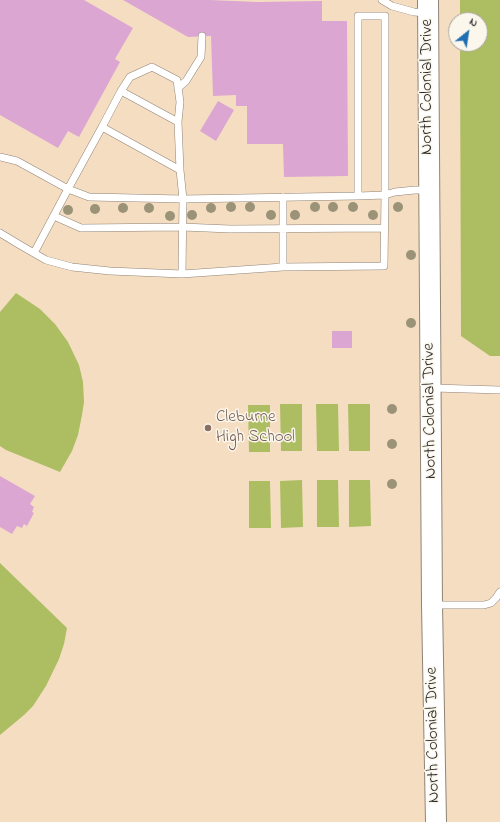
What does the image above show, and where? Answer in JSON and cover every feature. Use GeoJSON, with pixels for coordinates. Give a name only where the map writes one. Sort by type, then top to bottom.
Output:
{"type":"FeatureCollection","features":[{"type":"Feature","properties":{"kind":"street","name":"North Colonial Drive"},"geometry":{"type":"LineString","coordinates":[[428,6],[432,605],[436,822]]}},
{"type":"Feature","properties":{"kind":"lane"},"geometry":{"type":"LineString","coordinates":[[382,0],[392,6],[414,12],[428,6]]}},
{"type":"Feature","properties":{"kind":"lane"},"geometry":{"type":"LineString","coordinates":[[0,233],[46,260],[72,267],[110,271],[182,274],[283,267],[384,266],[386,16],[358,16],[358,196]]}},
{"type":"Feature","properties":{"kind":"lane"},"geometry":{"type":"LineString","coordinates":[[178,88],[186,81],[201,58],[202,36]]}},
{"type":"Feature","properties":{"kind":"lane"},"geometry":{"type":"LineString","coordinates":[[34,253],[121,91],[130,77],[152,67],[177,80],[180,102],[178,122],[183,198],[182,274]]}},
{"type":"Feature","properties":{"kind":"lane"},"geometry":{"type":"LineString","coordinates":[[121,91],[178,122]]}},
{"type":"Feature","properties":{"kind":"lane"},"geometry":{"type":"LineString","coordinates":[[102,128],[180,170]]}},
{"type":"Feature","properties":{"kind":"lane"},"geometry":{"type":"LineString","coordinates":[[0,157],[17,161],[68,189],[89,197],[183,198],[358,196],[385,195],[395,192],[429,190]]}},
{"type":"Feature","properties":{"kind":"lane"},"geometry":{"type":"LineString","coordinates":[[283,197],[283,267]]}},
{"type":"Feature","properties":{"kind":"lane"},"geometry":{"type":"LineString","coordinates":[[54,216],[81,228],[384,228]]}},
{"type":"Feature","properties":{"kind":"lane"},"geometry":{"type":"LineString","coordinates":[[430,388],[500,390]]}},
{"type":"Feature","properties":{"kind":"lane"},"geometry":{"type":"LineString","coordinates":[[432,605],[484,605],[491,603],[500,592]]}},
{"type":"Feature","properties":{"kind":"green space"},"geometry":{"type":"Polygon","coordinates":[[[460,0],[500,0],[500,356],[490,356],[461,336],[460,52],[488,52],[488,12],[460,12],[460,0]]]}},
{"type":"Feature","properties":{"kind":"green space"},"geometry":{"type":"Polygon","coordinates":[[[16,293],[40,309],[55,324],[68,342],[79,365],[83,382],[84,402],[82,415],[78,435],[72,451],[60,472],[6,450],[0,446],[0,312],[16,293]]]}},
{"type":"Feature","properties":{"kind":"green space"},"geometry":{"type":"Polygon","coordinates":[[[280,404],[302,404],[302,451],[281,451],[280,404]]]}},
{"type":"Feature","properties":{"kind":"green space"},"geometry":{"type":"Polygon","coordinates":[[[316,404],[338,404],[339,451],[317,451],[316,404]]]}},
{"type":"Feature","properties":{"kind":"green space"},"geometry":{"type":"Polygon","coordinates":[[[348,404],[370,404],[370,451],[349,451],[348,404]]]}},
{"type":"Feature","properties":{"kind":"green space"},"geometry":{"type":"Polygon","coordinates":[[[248,405],[270,405],[270,452],[249,452],[248,405]]]}},
{"type":"Feature","properties":{"kind":"green space"},"geometry":{"type":"Polygon","coordinates":[[[302,480],[303,527],[281,528],[280,481],[302,480]]]}},
{"type":"Feature","properties":{"kind":"green space"},"geometry":{"type":"Polygon","coordinates":[[[317,480],[338,480],[339,527],[317,527],[317,480]]]}},
{"type":"Feature","properties":{"kind":"green space"},"geometry":{"type":"Polygon","coordinates":[[[349,480],[370,480],[371,526],[349,527],[349,480]]]}},
{"type":"Feature","properties":{"kind":"green space"},"geometry":{"type":"Polygon","coordinates":[[[249,481],[270,481],[271,528],[249,528],[249,481]]]}},
{"type":"Feature","properties":{"kind":"green space"},"geometry":{"type":"Polygon","coordinates":[[[0,563],[67,628],[59,659],[46,686],[33,706],[0,735],[0,563]]]}},
{"type":"Feature","properties":{"kind":"building"},"geometry":{"type":"Polygon","coordinates":[[[0,0],[84,0],[133,28],[115,59],[120,62],[79,137],[68,131],[58,148],[0,115],[0,0]]]}},
{"type":"Feature","properties":{"kind":"building"},"geometry":{"type":"Polygon","coordinates":[[[123,0],[210,0],[257,2],[322,1],[322,21],[347,21],[348,176],[284,177],[283,144],[247,144],[247,106],[236,106],[236,95],[213,96],[211,36],[188,37],[123,0]]]}},
{"type":"Feature","properties":{"kind":"building"},"geometry":{"type":"Polygon","coordinates":[[[218,101],[234,110],[216,141],[200,131],[218,101]]]}},
{"type":"Feature","properties":{"kind":"building"},"geometry":{"type":"Polygon","coordinates":[[[332,331],[352,331],[352,348],[332,348],[332,331]]]}},
{"type":"Feature","properties":{"kind":"building"},"geometry":{"type":"Polygon","coordinates":[[[0,476],[35,496],[30,504],[34,507],[32,512],[34,513],[27,526],[24,524],[22,528],[17,526],[12,534],[0,527],[0,476]]]}},
{"type":"Feature","properties":{"kind":"place","name":"Cleburne High School"},"geometry":{"type":"Point","coordinates":[208,428]}}]}
